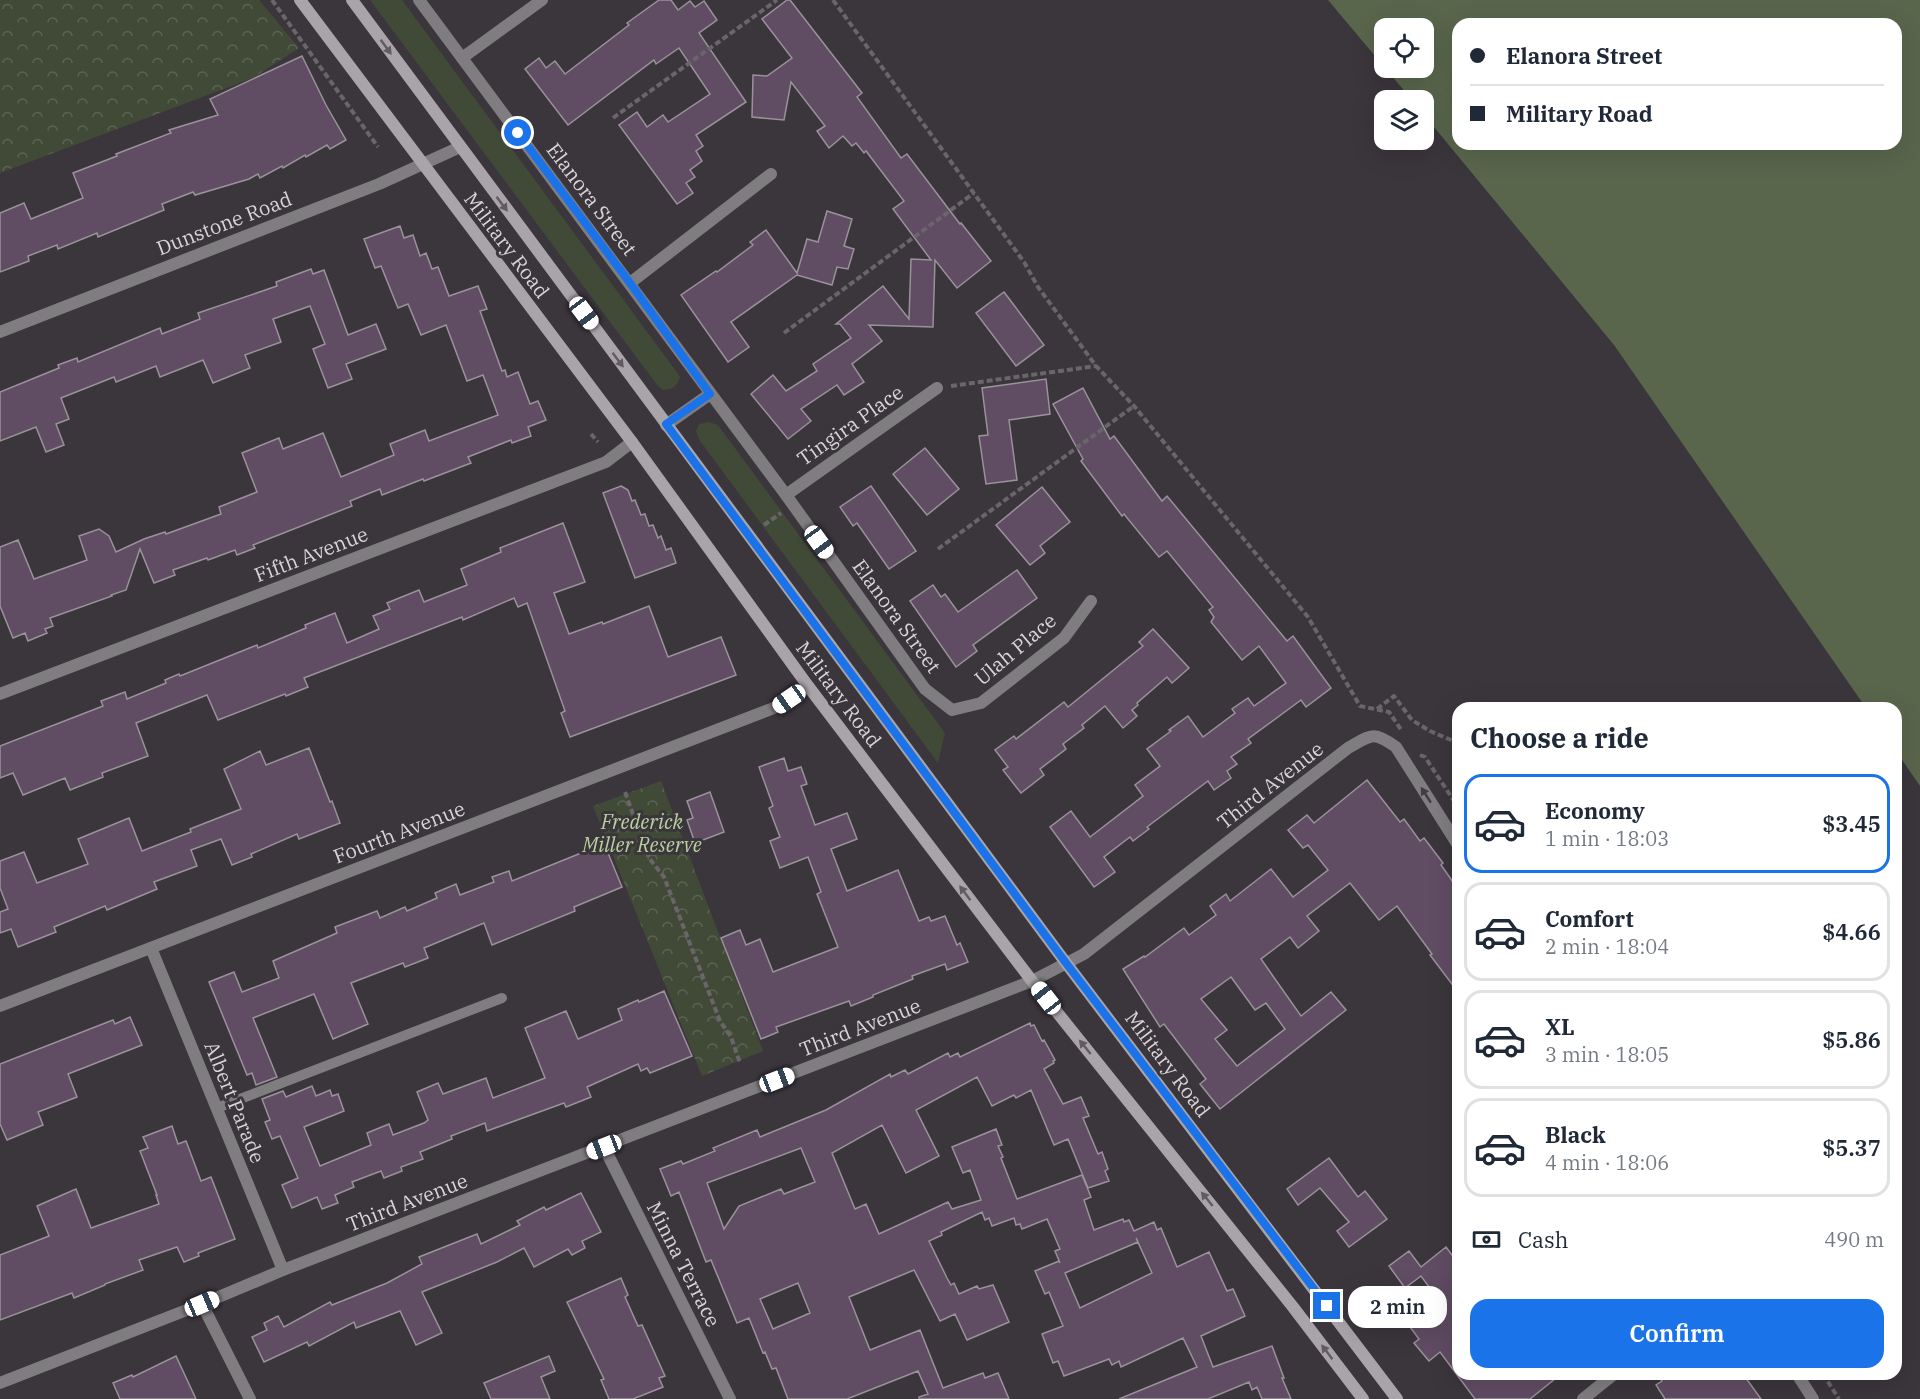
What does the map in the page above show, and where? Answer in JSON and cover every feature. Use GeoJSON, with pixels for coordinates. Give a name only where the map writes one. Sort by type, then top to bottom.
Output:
{"type":"FeatureCollection","features":[{"type":"Feature","properties":{"kind":"main road","name":"Military Road"},"geometry":{"type":"LineString","coordinates":[[300,0],[632,442],[808,686],[1032,981],[1293,1307],[1363,1399]]}},
{"type":"Feature","properties":{"kind":"main road","name":"Military Road"},"geometry":{"type":"LineString","coordinates":[[352,0],[1066,963],[1397,1399]]}},
{"type":"Feature","properties":{"kind":"street","name":"Elanora Street"},"geometry":{"type":"LineString","coordinates":[[419,0],[630,283],[926,689],[952,710]]}},
{"type":"Feature","properties":{"kind":"street"},"geometry":{"type":"LineString","coordinates":[[462,58],[542,0]]}},
{"type":"Feature","properties":{"kind":"street","name":"Dunstone Road"},"geometry":{"type":"LineString","coordinates":[[0,332],[378,184],[460,147]]}},
{"type":"Feature","properties":{"kind":"street"},"geometry":{"type":"LineString","coordinates":[[630,283],[771,174]]}},
{"type":"Feature","properties":{"kind":"street","name":"Tingira Place"},"geometry":{"type":"LineString","coordinates":[[786,495],[937,388]]}},
{"type":"Feature","properties":{"kind":"street"},"geometry":{"type":"LineString","coordinates":[[666,424],[710,394]]}},
{"type":"Feature","properties":{"kind":"street","name":"Fifth Avenue"},"geometry":{"type":"LineString","coordinates":[[0,694],[606,462],[632,442]]}},
{"type":"Feature","properties":{"kind":"street","name":"Ulah Place"},"geometry":{"type":"LineString","coordinates":[[952,710],[981,703],[1064,638],[1091,601]]}},
{"type":"Feature","properties":{"kind":"street","name":"Fourth Avenue"},"geometry":{"type":"LineString","coordinates":[[0,1006],[779,706],[808,686]]}},
{"type":"Feature","properties":{"kind":"street","name":"Third Avenue"},"geometry":{"type":"LineString","coordinates":[[0,1383],[283,1270],[1032,981],[1084,954],[1348,748],[1369,736],[1382,737],[1396,747],[1452,836]]}},
{"type":"Feature","properties":{"kind":"street","name":"Albert Parade"},"geometry":{"type":"LineString","coordinates":[[151,948],[283,1270]]}},
{"type":"Feature","properties":{"kind":"street","name":"Minna Terrace"},"geometry":{"type":"LineString","coordinates":[[604,1147],[730,1399]]}},
{"type":"Feature","properties":{"kind":"street"},"geometry":{"type":"LineString","coordinates":[[202,1304],[250,1399]]}},
{"type":"Feature","properties":{"kind":"street"},"geometry":{"type":"LineString","coordinates":[[1583,1399],[1607,1380]]}},
{"type":"Feature","properties":{"kind":"street"},"geometry":{"type":"LineString","coordinates":[[1801,1380],[1813,1399]]}},
{"type":"Feature","properties":{"kind":"lane"},"geometry":{"type":"LineString","coordinates":[[217,1108],[502,998]]}},
{"type":"Feature","properties":{"kind":"path"},"geometry":{"type":"LineString","coordinates":[[272,0],[378,147]]}},
{"type":"Feature","properties":{"kind":"path"},"geometry":{"type":"LineString","coordinates":[[614,117],[777,0]]}},
{"type":"Feature","properties":{"kind":"path"},"geometry":{"type":"LineString","coordinates":[[833,0],[1024,262],[1038,287],[1096,366],[1134,406],[1308,617],[1360,706]]}},
{"type":"Feature","properties":{"kind":"path"},"geometry":{"type":"LineString","coordinates":[[784,333],[974,193]]}},
{"type":"Feature","properties":{"kind":"path"},"geometry":{"type":"LineString","coordinates":[[937,388],[1096,366]]}},
{"type":"Feature","properties":{"kind":"path"},"geometry":{"type":"LineString","coordinates":[[938,549],[1134,406]]}},
{"type":"Feature","properties":{"kind":"path"},"geometry":{"type":"LineString","coordinates":[[591,434],[598,442]]}},
{"type":"Feature","properties":{"kind":"path"},"geometry":{"type":"LineString","coordinates":[[1377,709],[1394,696],[1412,720],[1452,741]]}},
{"type":"Feature","properties":{"kind":"path"},"geometry":{"type":"LineString","coordinates":[[1425,757],[1452,798]]}},
{"type":"Feature","properties":{"kind":"path"},"geometry":{"type":"LineString","coordinates":[[625,792],[650,858],[664,877],[720,1021],[731,1037],[740,1063]]}},
{"type":"Feature","properties":{"kind":"path"},"geometry":{"type":"LineString","coordinates":[[1827,1380],[1839,1399]]}},
{"type":"Feature","properties":{"kind":"green space"},"geometry":{"type":"Polygon","coordinates":[[[0,0],[259,0],[299,48],[253,78],[0,173],[0,0]]]}},
{"type":"Feature","properties":{"kind":"green space"},"geometry":{"type":"Polygon","coordinates":[[[370,0],[402,0],[676,371],[680,377],[678,383],[670,389],[663,390],[657,385],[370,0]]]}},
{"type":"Feature","properties":{"kind":"green space"},"geometry":{"type":"Polygon","coordinates":[[[709,422],[718,425],[945,733],[938,763],[700,441],[696,431],[699,424],[709,422]]]}},
{"type":"Feature","properties":{"kind":"green space","name":"Frederick Miller Reserve"},"geometry":{"type":"Polygon","coordinates":[[[661,781],[763,1051],[702,1076],[593,806],[661,781]]]}},
{"type":"Feature","properties":{"kind":"shaded area"},"geometry":{"type":"Polygon","coordinates":[[[1328,0],[1920,0],[1920,786],[1902,760],[1902,702],[1862,702],[1614,345],[1453,150],[1902,150],[1902,18],[1452,18],[1452,149],[1434,127],[1434,90],[1404,90],[1393,78],[1434,78],[1434,18],[1374,18],[1374,55],[1328,0]]]}},
{"type":"Feature","properties":{"kind":"building"},"geometry":{"type":"Polygon","coordinates":[[[659,0],[671,0],[678,10],[690,1],[695,7],[704,1],[717,20],[699,33],[746,102],[696,135],[703,146],[696,151],[702,161],[690,170],[695,177],[686,183],[693,193],[677,204],[619,125],[637,112],[647,127],[663,115],[668,122],[710,94],[679,48],[656,64],[654,60],[568,125],[525,69],[539,58],[546,68],[555,61],[565,74],[659,0]]]}},
{"type":"Feature","properties":{"kind":"building"},"geometry":{"type":"Polygon","coordinates":[[[790,0],[862,93],[857,97],[901,158],[907,154],[991,261],[957,288],[935,260],[933,327],[869,325],[882,341],[852,364],[864,382],[844,395],[837,385],[801,409],[811,421],[788,439],[751,394],[773,375],[786,391],[817,371],[813,364],[851,338],[840,324],[836,324],[883,286],[909,319],[911,259],[931,260],[893,209],[904,201],[866,151],[864,153],[856,143],[852,146],[843,136],[829,148],[817,131],[825,126],[791,82],[784,120],[752,117],[753,75],[767,76],[792,58],[762,19],[790,0]]]}},
{"type":"Feature","properties":{"kind":"building"},"geometry":{"type":"Polygon","coordinates":[[[302,56],[346,140],[330,149],[327,145],[260,178],[258,174],[249,179],[195,195],[193,192],[162,204],[164,210],[98,237],[97,233],[58,249],[57,245],[28,256],[29,261],[0,272],[0,213],[24,203],[31,219],[83,198],[73,173],[171,133],[169,130],[218,115],[210,99],[302,56]]]}},
{"type":"Feature","properties":{"kind":"building"},"geometry":{"type":"Polygon","coordinates":[[[827,211],[852,219],[844,246],[854,249],[848,269],[837,267],[832,285],[797,275],[731,322],[749,347],[728,362],[681,295],[753,245],[750,242],[766,230],[797,273],[807,239],[818,242],[827,211]]]}},
{"type":"Feature","properties":{"kind":"building"},"geometry":{"type":"Polygon","coordinates":[[[400,226],[404,238],[413,235],[420,256],[426,253],[432,269],[438,267],[449,296],[478,286],[487,309],[480,311],[502,371],[505,370],[507,377],[518,372],[530,404],[538,401],[546,420],[528,427],[531,436],[512,443],[511,440],[468,457],[471,463],[424,481],[423,479],[382,495],[380,489],[350,501],[352,506],[253,545],[255,548],[237,555],[235,550],[208,560],[207,558],[173,570],[175,575],[154,583],[140,549],[126,590],[50,618],[53,626],[45,629],[47,633],[28,641],[25,633],[13,638],[0,606],[0,547],[18,540],[34,579],[87,560],[79,536],[99,529],[109,536],[116,552],[144,539],[165,532],[166,534],[221,514],[219,507],[257,492],[242,453],[279,438],[283,449],[323,433],[341,477],[394,455],[390,444],[425,430],[429,441],[498,415],[483,375],[467,381],[446,325],[421,335],[408,304],[398,308],[381,266],[375,268],[364,239],[400,226]]]}},
{"type":"Feature","properties":{"kind":"building"},"geometry":{"type":"Polygon","coordinates":[[[311,269],[313,274],[324,270],[348,335],[376,324],[386,349],[346,364],[352,379],[328,388],[313,349],[325,344],[310,306],[273,319],[281,342],[245,355],[250,368],[213,383],[203,360],[160,377],[156,366],[116,382],[114,377],[61,398],[69,419],[56,424],[64,445],[46,452],[36,427],[0,441],[0,392],[59,368],[58,365],[77,358],[78,362],[160,328],[162,334],[200,319],[198,313],[277,286],[276,282],[311,269]]]}},
{"type":"Feature","properties":{"kind":"building"},"geometry":{"type":"Polygon","coordinates":[[[1004,292],[1044,345],[1016,366],[976,313],[1004,292]]]}},
{"type":"Feature","properties":{"kind":"building"},"geometry":{"type":"Polygon","coordinates":[[[1046,379],[1050,414],[1009,420],[1017,480],[986,484],[979,436],[988,435],[982,388],[1046,379]]]}},
{"type":"Feature","properties":{"kind":"building"},"geometry":{"type":"Polygon","coordinates":[[[1083,388],[1110,439],[1114,436],[1162,501],[1167,496],[1287,641],[1293,636],[1331,688],[1306,707],[1301,700],[1248,739],[1251,743],[1231,757],[1237,764],[1227,771],[1231,778],[1214,790],[1208,781],[1147,827],[1149,829],[1133,841],[1130,837],[1104,857],[1115,872],[1094,887],[1050,827],[1071,811],[1090,837],[1143,796],[1135,785],[1160,766],[1147,749],[1171,731],[1169,730],[1188,716],[1203,737],[1235,713],[1232,709],[1248,698],[1254,706],[1286,683],[1259,646],[1242,660],[1211,622],[1214,617],[1209,610],[1213,607],[1167,551],[1159,557],[1124,514],[1122,516],[1081,461],[1083,459],[1053,404],[1083,388]]]}},
{"type":"Feature","properties":{"kind":"building"},"geometry":{"type":"Polygon","coordinates":[[[925,448],[959,489],[927,515],[893,474],[925,448]]]}},
{"type":"Feature","properties":{"kind":"building"},"geometry":{"type":"Polygon","coordinates":[[[621,486],[628,490],[632,501],[635,500],[641,515],[645,514],[649,526],[653,525],[658,538],[661,536],[666,550],[671,548],[676,563],[635,578],[603,493],[621,486]]]}},
{"type":"Feature","properties":{"kind":"building"},"geometry":{"type":"Polygon","coordinates":[[[871,486],[916,551],[889,569],[857,523],[853,526],[840,507],[871,486]]]}},
{"type":"Feature","properties":{"kind":"building"},"geometry":{"type":"Polygon","coordinates":[[[1042,487],[1070,522],[1040,546],[1045,553],[1030,565],[996,525],[1042,487]]]}},
{"type":"Feature","properties":{"kind":"building"},"geometry":{"type":"Polygon","coordinates":[[[563,523],[585,582],[554,593],[569,634],[649,606],[668,657],[721,637],[736,675],[570,737],[561,713],[565,711],[527,603],[518,607],[514,598],[463,620],[462,617],[304,678],[308,687],[218,720],[207,695],[136,723],[148,756],[102,773],[103,777],[70,790],[65,778],[23,795],[13,773],[0,778],[0,746],[103,706],[101,701],[125,692],[127,699],[166,683],[165,680],[179,674],[180,676],[257,645],[258,648],[335,613],[347,643],[379,629],[373,616],[390,609],[387,603],[419,590],[424,602],[467,585],[461,569],[501,552],[500,548],[563,523]]]}},
{"type":"Feature","properties":{"kind":"building"},"geometry":{"type":"Polygon","coordinates":[[[1017,570],[1037,598],[973,645],[977,651],[956,667],[910,601],[933,585],[941,597],[945,594],[958,612],[1017,570]]]}},
{"type":"Feature","properties":{"kind":"building"},"geometry":{"type":"Polygon","coordinates":[[[1153,629],[1189,668],[1172,683],[1167,677],[1137,703],[1138,705],[1132,710],[1137,716],[1123,728],[1105,706],[1082,725],[1084,728],[1063,744],[1066,749],[1040,769],[1044,775],[1021,793],[1003,770],[1008,767],[995,750],[1014,736],[1016,739],[1064,702],[1068,707],[1143,646],[1139,642],[1153,629]]]}},
{"type":"Feature","properties":{"kind":"building"},"geometry":{"type":"Polygon","coordinates":[[[309,748],[340,823],[299,839],[297,834],[232,865],[221,839],[191,850],[197,866],[154,882],[157,889],[107,910],[105,906],[54,927],[56,932],[18,947],[11,929],[0,933],[0,912],[8,909],[0,888],[0,861],[24,852],[37,883],[88,864],[78,839],[129,818],[142,851],[241,809],[224,769],[260,751],[266,765],[309,748]]]}},
{"type":"Feature","properties":{"kind":"building"},"geometry":{"type":"Polygon","coordinates":[[[784,758],[788,771],[801,767],[807,784],[801,786],[815,825],[847,813],[857,839],[831,849],[847,891],[898,870],[919,921],[929,917],[931,921],[945,916],[957,945],[960,943],[968,962],[947,970],[945,964],[912,976],[913,979],[851,1006],[849,1001],[776,1027],[778,1032],[761,1039],[721,938],[740,930],[746,945],[760,939],[773,972],[838,947],[817,894],[821,892],[808,857],[780,868],[770,841],[780,837],[769,808],[773,806],[759,767],[784,758]]]}},
{"type":"Feature","properties":{"kind":"building"},"geometry":{"type":"Polygon","coordinates":[[[1367,780],[1400,822],[1404,819],[1420,841],[1424,838],[1443,863],[1441,865],[1452,881],[1452,984],[1397,906],[1379,920],[1350,883],[1307,916],[1319,931],[1298,948],[1290,937],[1261,959],[1301,1016],[1331,992],[1346,1010],[1220,1109],[1200,1084],[1206,1079],[1164,1024],[1160,1027],[1123,969],[1145,957],[1184,928],[1189,935],[1216,915],[1210,906],[1226,894],[1230,901],[1271,869],[1293,897],[1328,870],[1308,845],[1303,848],[1288,830],[1307,815],[1314,823],[1367,780]],[[1231,977],[1201,999],[1227,1030],[1215,1039],[1237,1066],[1285,1029],[1266,1003],[1255,1010],[1231,977]]]}},
{"type":"Feature","properties":{"kind":"building"},"geometry":{"type":"Polygon","coordinates":[[[710,792],[724,832],[695,843],[687,820],[693,818],[687,801],[710,792]]]}},
{"type":"Feature","properties":{"kind":"building"},"geometry":{"type":"Polygon","coordinates":[[[601,836],[622,887],[574,907],[575,911],[492,945],[484,923],[424,948],[428,958],[405,967],[403,963],[351,983],[368,1024],[333,1039],[314,994],[253,1018],[277,1077],[256,1085],[252,1073],[247,1075],[209,982],[234,972],[242,992],[279,978],[273,961],[337,933],[335,927],[377,911],[380,918],[405,907],[407,911],[437,898],[435,893],[456,884],[460,895],[494,882],[492,877],[509,871],[512,881],[586,851],[583,844],[601,836]]]}},
{"type":"Feature","properties":{"kind":"building"},"geometry":{"type":"Polygon","coordinates":[[[664,991],[692,1056],[650,1073],[647,1068],[641,1071],[638,1064],[587,1087],[591,1097],[566,1107],[564,1103],[487,1131],[485,1123],[451,1136],[452,1139],[420,1152],[423,1159],[401,1167],[402,1171],[384,1178],[381,1171],[352,1182],[354,1187],[335,1195],[338,1203],[322,1209],[317,1197],[292,1208],[282,1185],[298,1178],[280,1136],[272,1139],[265,1122],[270,1120],[262,1099],[283,1091],[286,1097],[312,1086],[316,1096],[330,1090],[332,1096],[338,1094],[344,1111],[304,1127],[320,1166],[371,1145],[367,1133],[389,1124],[393,1135],[424,1123],[428,1120],[417,1092],[438,1083],[443,1094],[486,1078],[493,1098],[545,1078],[525,1028],[566,1011],[578,1039],[622,1020],[618,1009],[664,991]]]}},
{"type":"Feature","properties":{"kind":"building"},"geometry":{"type":"Polygon","coordinates":[[[130,1017],[142,1045],[68,1074],[77,1097],[38,1112],[43,1125],[7,1140],[0,1124],[0,1064],[113,1020],[115,1024],[130,1017]]]}},
{"type":"Feature","properties":{"kind":"building"},"geometry":{"type":"Polygon","coordinates":[[[1030,1023],[1031,1026],[1034,1025],[1055,1060],[1044,1069],[1063,1104],[1081,1097],[1089,1116],[1083,1118],[1098,1154],[1102,1152],[1108,1169],[1105,1171],[1109,1181],[1088,1188],[1068,1139],[1054,1145],[1031,1090],[1016,1098],[1014,1095],[992,1106],[977,1077],[916,1110],[939,1156],[906,1173],[882,1125],[832,1153],[855,1209],[866,1204],[879,1234],[948,1202],[952,1209],[981,1200],[970,1170],[963,1173],[952,1147],[996,1129],[1002,1145],[998,1146],[1003,1157],[1001,1158],[1017,1199],[1082,1175],[1091,1197],[1084,1200],[1094,1230],[1123,1219],[1124,1222],[1129,1220],[1134,1231],[1154,1222],[1157,1230],[1161,1228],[1177,1267],[1209,1252],[1227,1291],[1233,1289],[1245,1316],[1201,1336],[1213,1367],[1272,1346],[1291,1399],[1262,1399],[1257,1387],[1252,1390],[1249,1382],[1208,1399],[1119,1399],[1197,1367],[1183,1338],[1121,1367],[1119,1361],[1112,1365],[1109,1359],[1064,1376],[1058,1361],[1053,1363],[1042,1334],[1063,1326],[1049,1292],[1045,1294],[1035,1271],[1059,1261],[1060,1263],[1055,1251],[1060,1249],[1047,1219],[1022,1229],[1020,1224],[1016,1225],[1014,1218],[992,1226],[989,1218],[985,1220],[982,1212],[941,1232],[942,1235],[929,1241],[947,1278],[951,1285],[954,1283],[959,1294],[977,1286],[979,1289],[993,1285],[1009,1322],[967,1340],[955,1314],[940,1321],[914,1270],[849,1297],[870,1350],[920,1330],[943,1388],[983,1373],[985,1378],[998,1373],[1009,1399],[919,1399],[928,1394],[918,1371],[847,1399],[788,1399],[776,1368],[772,1369],[765,1352],[763,1353],[749,1318],[737,1323],[711,1260],[706,1262],[679,1192],[671,1196],[660,1169],[681,1161],[683,1164],[715,1151],[713,1148],[757,1130],[760,1137],[826,1110],[890,1074],[891,1077],[905,1070],[908,1074],[948,1053],[950,1057],[958,1053],[960,1057],[1030,1023]],[[801,1148],[707,1183],[724,1229],[739,1206],[781,1189],[784,1194],[815,1182],[801,1148]],[[1138,1242],[1065,1273],[1080,1308],[1152,1273],[1138,1242]],[[798,1283],[760,1299],[773,1329],[810,1313],[798,1283]]]}},
{"type":"Feature","properties":{"kind":"building"},"geometry":{"type":"Polygon","coordinates":[[[172,1126],[178,1144],[186,1141],[201,1181],[211,1177],[235,1239],[198,1253],[199,1256],[184,1262],[177,1247],[139,1260],[143,1270],[74,1298],[72,1293],[0,1320],[0,1255],[49,1236],[37,1206],[76,1189],[91,1228],[159,1204],[140,1151],[148,1148],[143,1137],[172,1126]]]}},
{"type":"Feature","properties":{"kind":"building"},"geometry":{"type":"Polygon","coordinates":[[[1329,1158],[1358,1197],[1365,1191],[1387,1219],[1349,1247],[1337,1231],[1349,1222],[1320,1188],[1298,1205],[1287,1189],[1329,1158]]]}},
{"type":"Feature","properties":{"kind":"building"},"geometry":{"type":"Polygon","coordinates":[[[581,1193],[601,1232],[582,1241],[585,1248],[572,1255],[568,1249],[534,1267],[524,1248],[497,1262],[422,1292],[442,1333],[416,1345],[400,1311],[356,1328],[354,1322],[309,1346],[307,1342],[264,1362],[252,1337],[267,1330],[264,1323],[278,1316],[284,1327],[330,1302],[332,1305],[387,1283],[422,1264],[419,1257],[477,1234],[481,1244],[520,1225],[517,1221],[544,1207],[546,1210],[581,1193]]]}},
{"type":"Feature","properties":{"kind":"building"},"geometry":{"type":"Polygon","coordinates":[[[1446,1247],[1452,1255],[1452,1368],[1440,1352],[1429,1361],[1414,1343],[1419,1339],[1410,1327],[1441,1303],[1421,1276],[1405,1288],[1389,1266],[1409,1251],[1421,1267],[1446,1247]]]}},
{"type":"Feature","properties":{"kind":"building"},"geometry":{"type":"Polygon","coordinates":[[[621,1278],[628,1295],[625,1297],[638,1326],[642,1325],[665,1376],[659,1378],[663,1387],[633,1399],[609,1399],[601,1380],[604,1379],[567,1302],[621,1278]]]}},
{"type":"Feature","properties":{"kind":"building"},"geometry":{"type":"Polygon","coordinates":[[[176,1356],[196,1399],[120,1399],[113,1383],[132,1375],[133,1377],[176,1356]]]}},
{"type":"Feature","properties":{"kind":"building"},"geometry":{"type":"Polygon","coordinates":[[[549,1356],[555,1371],[541,1377],[550,1399],[491,1399],[484,1383],[549,1356]]]}},
{"type":"Feature","properties":{"kind":"building"},"geometry":{"type":"Polygon","coordinates":[[[1461,1380],[1554,1380],[1530,1399],[1475,1399],[1461,1380]]]}},
{"type":"Feature","properties":{"kind":"building"},"geometry":{"type":"Polygon","coordinates":[[[1747,1380],[1761,1399],[1665,1399],[1656,1385],[1662,1381],[1747,1380]]]}},
{"type":"Feature","properties":{"kind":"route"},"geometry":{"type":"LineString","coordinates":[[518,133],[710,394],[666,424],[1066,963],[1327,1306]]}}]}
